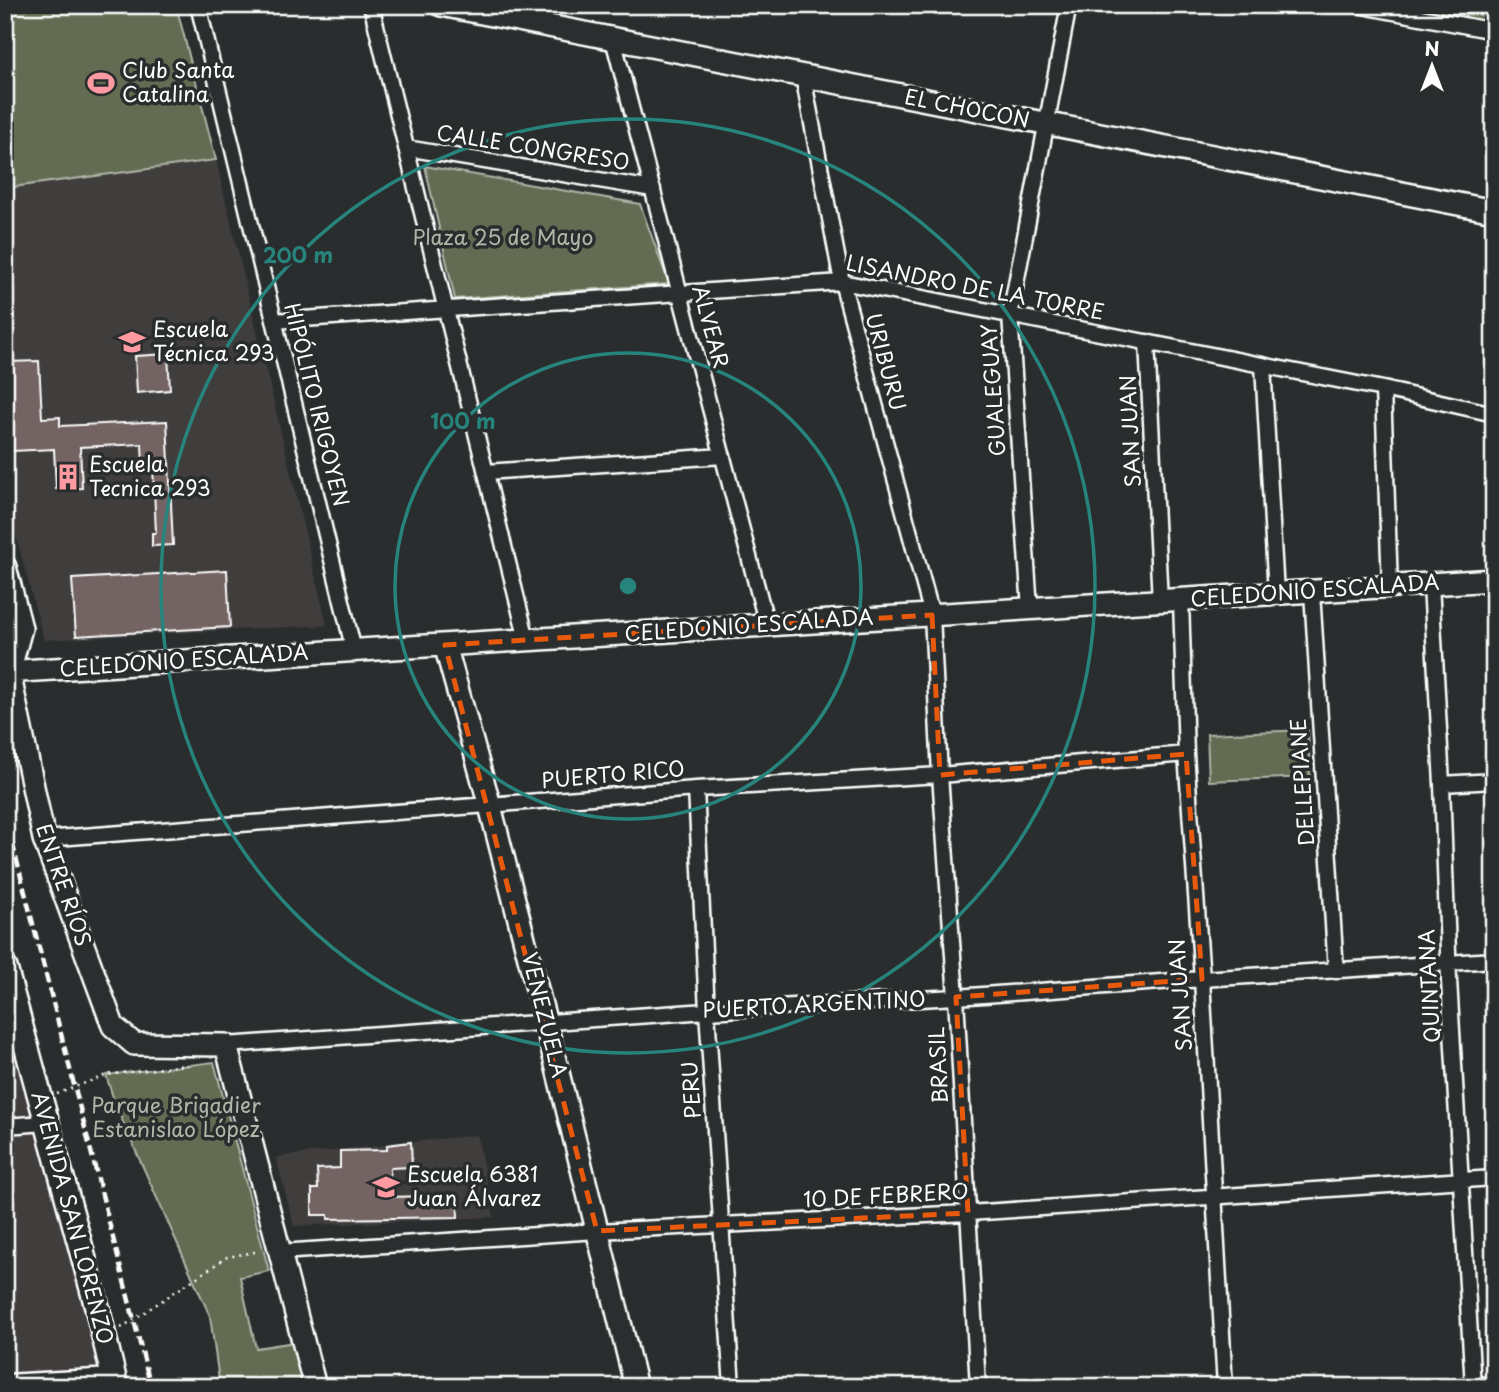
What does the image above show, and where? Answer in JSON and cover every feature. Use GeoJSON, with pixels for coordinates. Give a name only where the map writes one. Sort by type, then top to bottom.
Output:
{"type":"FeatureCollection","features":[{"type":"Feature","properties":{"kind":"main road","name":"AVENIDA SAN LORENZO"},"geometry":{"type":"LineString","coordinates":[[5,968],[115,1381]]}},
{"type":"Feature","properties":{"kind":"street","name":"HIPÓLITO IRIGOYEN"},"geometry":{"type":"LineString","coordinates":[[198,5],[354,651]]}},
{"type":"Feature","properties":{"kind":"street"},"geometry":{"type":"LineString","coordinates":[[370,5],[527,640]]}},
{"type":"Feature","properties":{"kind":"street","name":"EL CHOCON"},"geometry":{"type":"LineString","coordinates":[[441,5],[543,15],[613,39],[1494,211]]}},
{"type":"Feature","properties":{"kind":"street","name":"GUALEGUAY"},"geometry":{"type":"LineString","coordinates":[[1030,609],[1010,315],[1069,5]]}},
{"type":"Feature","properties":{"kind":"street"},"geometry":{"type":"LineString","coordinates":[[1357,5],[1494,31]]}},
{"type":"Feature","properties":{"kind":"street","name":"ALVEAR"},"geometry":{"type":"LineString","coordinates":[[613,39],[767,625]]}},
{"type":"Feature","properties":{"kind":"street","name":"URIBURU"},"geometry":{"type":"LineString","coordinates":[[803,76],[842,282],[932,615]]}},
{"type":"Feature","properties":{"kind":"street","name":"CALLE CONGRESO"},"geometry":{"type":"LineString","coordinates":[[406,148],[653,189]]}},
{"type":"Feature","properties":{"kind":"street","name":"LISANDRO DE LA TORRE"},"geometry":{"type":"LineString","coordinates":[[274,321],[842,282],[1383,389],[1494,414]]}},
{"type":"Feature","properties":{"kind":"street","name":"SAN JUAN"},"geometry":{"type":"LineString","coordinates":[[1147,342],[1160,601]]}},
{"type":"Feature","properties":{"kind":"street"},"geometry":{"type":"LineString","coordinates":[[1263,365],[1276,594]]}},
{"type":"Feature","properties":{"kind":"street"},"geometry":{"type":"LineString","coordinates":[[1383,389],[1390,587]]}},
{"type":"Feature","properties":{"kind":"street"},"geometry":{"type":"LineString","coordinates":[[486,472],[723,456]]}},
{"type":"Feature","properties":{"kind":"street","name":"ENTRE RÍOS"},"geometry":{"type":"LineString","coordinates":[[5,567],[21,628],[7,669],[44,839],[113,1026],[134,1044]]}},
{"type":"Feature","properties":{"kind":"street","name":"CELEDONIO ESCALADA"},"geometry":{"type":"LineString","coordinates":[[7,669],[354,651],[1494,580]]}},
{"type":"Feature","properties":{"kind":"street","name":"QUINTANA"},"geometry":{"type":"LineString","coordinates":[[1431,584],[1473,1386]]}},
{"type":"Feature","properties":{"kind":"street","name":"DELLEPIANE"},"geometry":{"type":"LineString","coordinates":[[1312,592],[1336,971]]}},
{"type":"Feature","properties":{"kind":"street","name":"SAN JUAN"},"geometry":{"type":"LineString","coordinates":[[1181,600],[1186,754],[1202,979],[1225,1387]]}},
{"type":"Feature","properties":{"kind":"street","name":"BRASIL"},"geometry":{"type":"LineString","coordinates":[[932,615],[978,1387]]}},
{"type":"Feature","properties":{"kind":"street","name":"VENEZUELA"},"geometry":{"type":"LineString","coordinates":[[445,645],[490,806],[636,1387]]}},
{"type":"Feature","properties":{"kind":"street","name":"PUERTO RICO"},"geometry":{"type":"LineString","coordinates":[[44,839],[696,789],[940,775],[1186,754]]}},
{"type":"Feature","properties":{"kind":"street"},"geometry":{"type":"LineString","coordinates":[[1442,784],[1494,781]]}},
{"type":"Feature","properties":{"kind":"street","name":"PERU"},"geometry":{"type":"LineString","coordinates":[[696,789],[707,1011],[733,1387]]}},
{"type":"Feature","properties":{"kind":"street","name":"PUERTO ARGENTINO"},"geometry":{"type":"LineString","coordinates":[[134,1044],[226,1045],[1494,960]]}},
{"type":"Feature","properties":{"kind":"street"},"geometry":{"type":"LineString","coordinates":[[226,1045],[315,1387]]}},
{"type":"Feature","properties":{"kind":"street"},"geometry":{"type":"LineString","coordinates":[[5,1126],[43,1112]]}},
{"type":"Feature","properties":{"kind":"street","name":"10 DE FEBRERO"},"geometry":{"type":"LineString","coordinates":[[280,1252],[597,1231],[968,1213],[1494,1178]]}},
{"type":"Feature","properties":{"kind":"street"},"geometry":{"type":"LineString","coordinates":[[5,1382],[115,1381]]}},
{"type":"Feature","properties":{"kind":"street"},"geometry":{"type":"LineString","coordinates":[[1451,1387],[1494,1384]]}},
{"type":"Feature","properties":{"kind":"path"},"geometry":{"type":"LineString","coordinates":[[43,1112],[106,1075],[200,1063]]}},
{"type":"Feature","properties":{"kind":"path"},"geometry":{"type":"LineString","coordinates":[[104,1339],[227,1258],[269,1249],[280,1252]]}},
{"type":"Feature","properties":{"kind":"highlighted area"},"geometry":{"type":"Polygon","coordinates":[[[932,615],[940,775],[1186,754],[1202,979],[956,997],[968,1213],[597,1231],[445,645],[932,615]]]}},
{"type":"Feature","properties":{"kind":"shaded area","name":"Escuela Técnica 293"},"geometry":{"type":"Polygon","coordinates":[[[216,160],[327,625],[44,640],[5,495],[5,188],[216,160]]]}},
{"type":"Feature","properties":{"kind":"shaded area"},"geometry":{"type":"Polygon","coordinates":[[[5,961],[116,1387],[5,1387],[5,961]]]}},
{"type":"Feature","properties":{"kind":"shaded area","name":"Escuela 6381 Juan Álvarez"},"geometry":{"type":"Polygon","coordinates":[[[477,1135],[494,1217],[294,1226],[276,1157],[477,1135]]]}},
{"type":"Feature","properties":{"kind":"green space","name":"Club Santa Catalina"},"geometry":{"type":"Polygon","coordinates":[[[5,5],[176,5],[216,160],[5,188],[5,5]]]}},
{"type":"Feature","properties":{"kind":"green space"},"geometry":{"type":"Polygon","coordinates":[[[1380,5],[1494,5],[1494,27],[1380,5]]]}},
{"type":"Feature","properties":{"kind":"green space","name":"Plaza 25 de Mayo"},"geometry":{"type":"Polygon","coordinates":[[[425,166],[640,204],[669,284],[455,299],[425,166]]]}},
{"type":"Feature","properties":{"kind":"green space"},"geometry":{"type":"Polygon","coordinates":[[[1308,730],[1310,777],[1209,781],[1207,734],[1308,730]]]}},
{"type":"Feature","properties":{"kind":"green space","name":"Parque Brigadier Estanislao López"},"geometry":{"type":"Polygon","coordinates":[[[214,1062],[269,1271],[240,1277],[256,1348],[295,1342],[306,1387],[220,1387],[210,1316],[116,1107],[106,1075],[214,1062]]]}},
{"type":"Feature","properties":{"kind":"building"},"geometry":{"type":"Polygon","coordinates":[[[168,354],[170,390],[137,393],[135,356],[168,354]]]}},
{"type":"Feature","properties":{"kind":"building","name":"Escuela Tecnica 293"},"geometry":{"type":"Polygon","coordinates":[[[39,361],[42,418],[60,417],[60,426],[167,421],[173,545],[152,546],[152,533],[156,533],[153,466],[143,467],[142,444],[80,447],[82,488],[56,489],[54,449],[12,451],[7,362],[39,361]]]}},
{"type":"Feature","properties":{"kind":"building"},"geometry":{"type":"Polygon","coordinates":[[[227,570],[230,627],[76,636],[72,579],[227,570]]]}},
{"type":"Feature","properties":{"kind":"building"},"geometry":{"type":"Polygon","coordinates":[[[411,1142],[412,1167],[390,1168],[390,1197],[457,1195],[458,1217],[328,1219],[328,1215],[312,1215],[312,1189],[318,1189],[317,1169],[340,1168],[340,1151],[387,1150],[387,1145],[411,1142]]]}},
{"type":"Feature","properties":{"kind":"railway"},"geometry":{"type":"LineString","coordinates":[[5,814],[151,1387]]}},
{"type":"Feature","properties":{"kind":"place","name":"Club Santa Catalina"},"geometry":{"type":"Point","coordinates":[101,83]}},
{"type":"Feature","properties":{"kind":"place","name":"Escuela Técnica 293"},"geometry":{"type":"Point","coordinates":[132,342]}},
{"type":"Feature","properties":{"kind":"place","name":"Escuela Tecnica 293"},"geometry":{"type":"Point","coordinates":[68,477]}},
{"type":"Feature","properties":{"kind":"place","name":"Escuela 6381 Juan Álvarez"},"geometry":{"type":"Point","coordinates":[386,1187]}}]}
